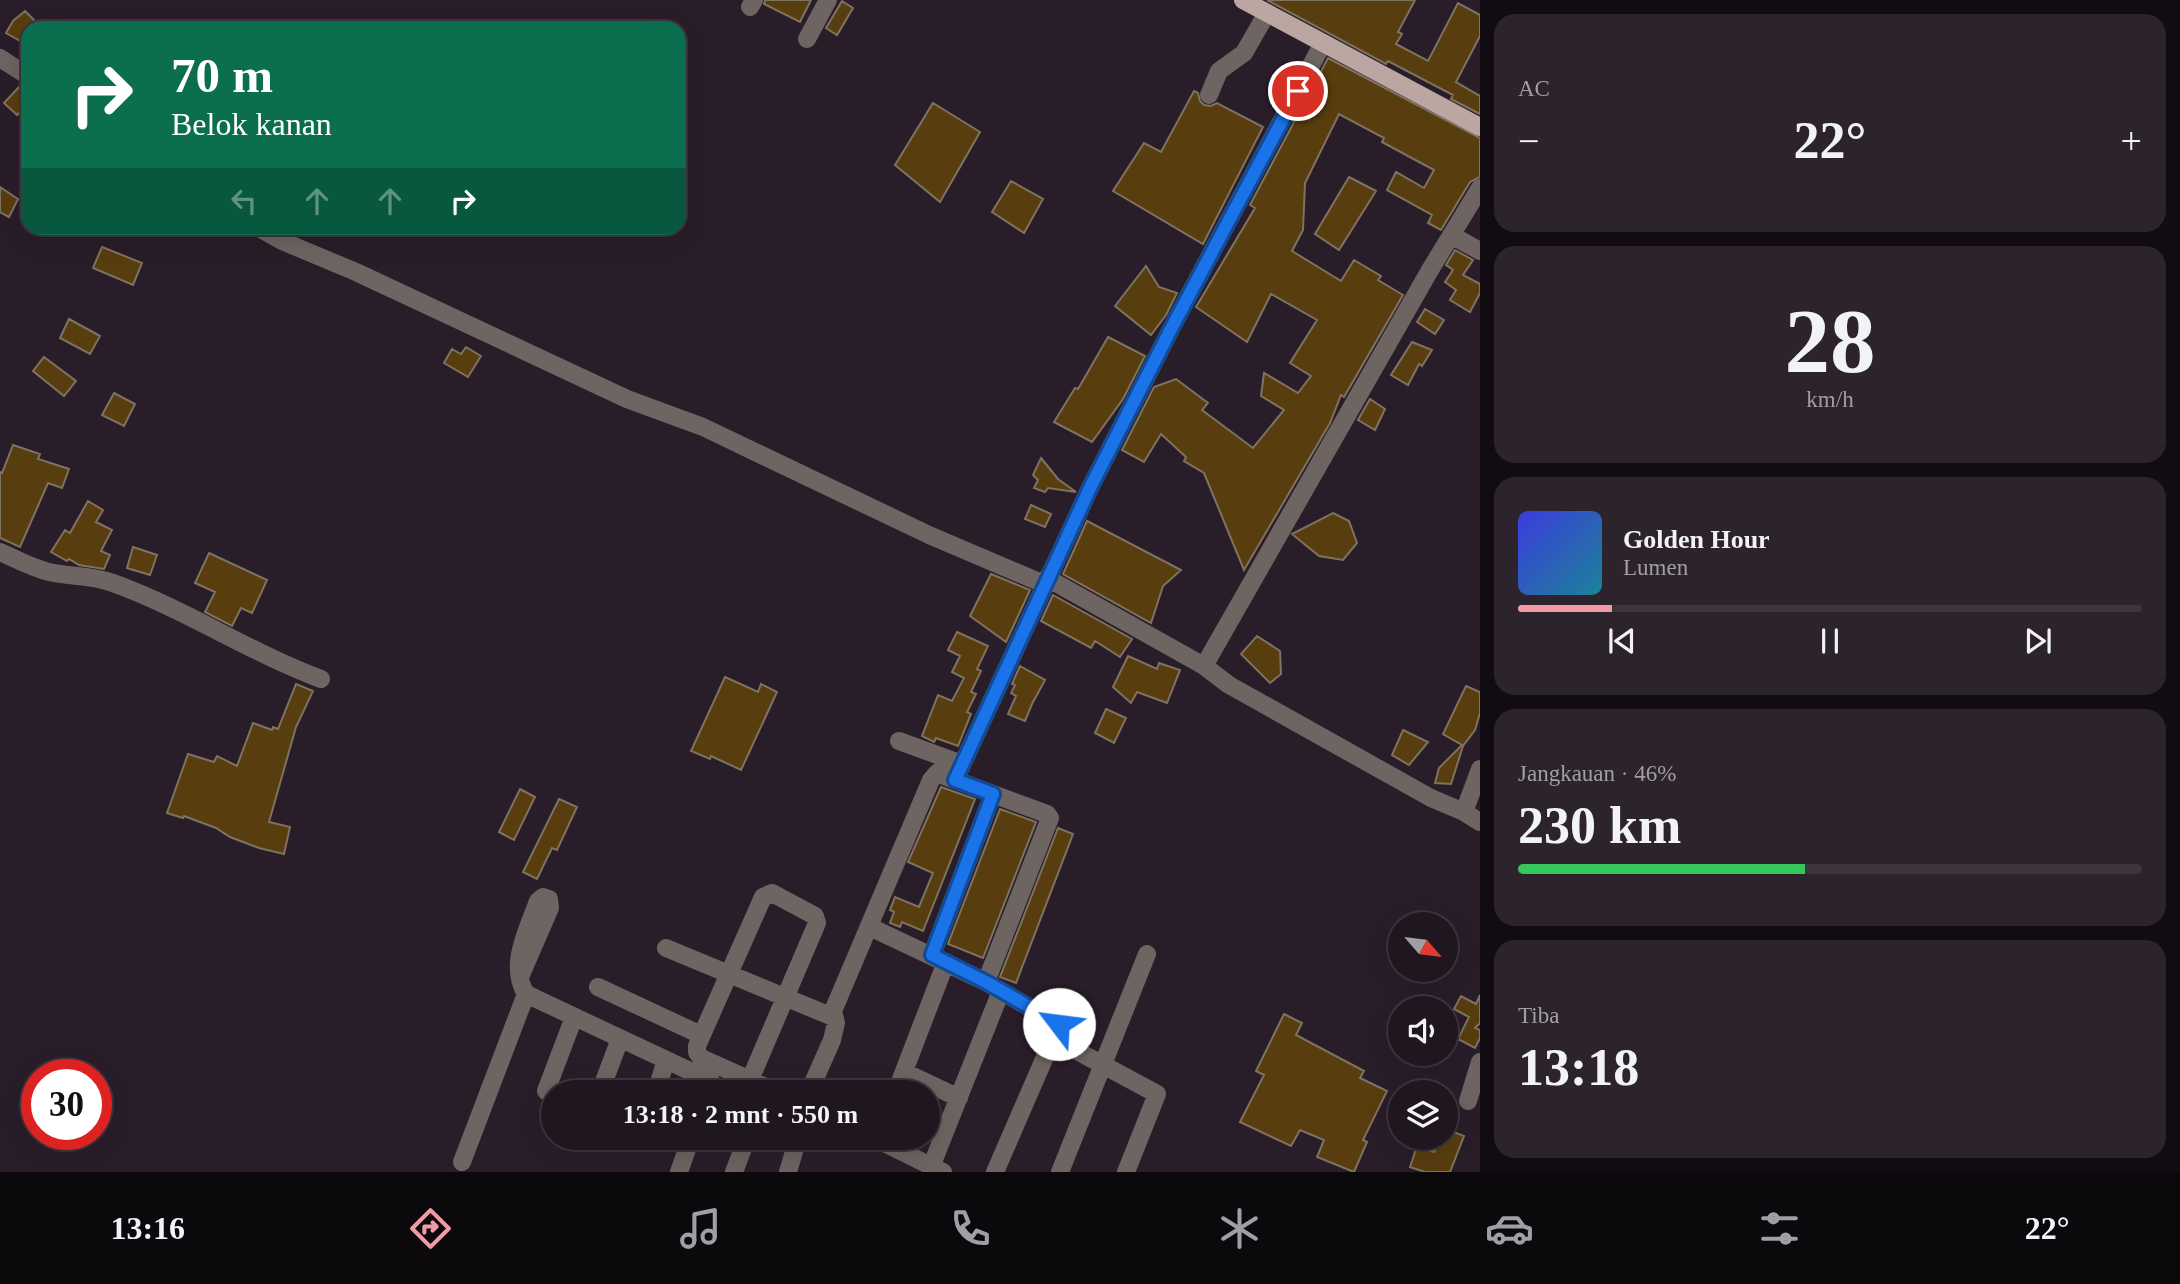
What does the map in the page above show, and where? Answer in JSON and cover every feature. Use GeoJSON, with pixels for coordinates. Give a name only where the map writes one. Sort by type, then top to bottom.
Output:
{"type":"FeatureCollection","features":[{"type":"Feature","properties":{"kind":"main road"},"geometry":{"type":"LineString","coordinates":[[1243,0],[1480,127]]}},
{"type":"Feature","properties":{"kind":"street"},"geometry":{"type":"LineString","coordinates":[[807,39],[828,0]]}},
{"type":"Feature","properties":{"kind":"street"},"geometry":{"type":"LineString","coordinates":[[1209,95],[1219,71],[1244,53],[1267,13]]}},
{"type":"Feature","properties":{"kind":"street"},"geometry":{"type":"LineString","coordinates":[[959,772],[1090,488],[1323,43]]}},
{"type":"Feature","properties":{"kind":"street"},"geometry":{"type":"LineString","coordinates":[[0,58],[21,72]]}},
{"type":"Feature","properties":{"kind":"street"},"geometry":{"type":"LineString","coordinates":[[1204,666],[1480,188]]}},
{"type":"Feature","properties":{"kind":"street"},"geometry":{"type":"LineString","coordinates":[[271,235],[627,399],[703,427],[929,535],[1046,581],[1204,666],[1229,685],[1431,798],[1480,822]]}},
{"type":"Feature","properties":{"kind":"street"},"geometry":{"type":"LineString","coordinates":[[1451,235],[1480,251]]}},
{"type":"Feature","properties":{"kind":"street"},"geometry":{"type":"LineString","coordinates":[[0,552],[50,573],[110,581],[186,613],[289,667],[321,679]]}},
{"type":"Feature","properties":{"kind":"street"},"geometry":{"type":"LineString","coordinates":[[898,1150],[937,1169],[1050,818],[1047,814],[993,794],[959,772],[899,741]]}},
{"type":"Feature","properties":{"kind":"street"},"geometry":{"type":"LineString","coordinates":[[1464,812],[1480,769]]}},
{"type":"Feature","properties":{"kind":"street"},"geometry":{"type":"LineString","coordinates":[[814,1080],[832,1040],[836,1023],[833,1011],[931,780],[937,773],[959,772]]}},
{"type":"Feature","properties":{"kind":"street"},"geometry":{"type":"LineString","coordinates":[[901,1080],[993,794]]}},
{"type":"Feature","properties":{"kind":"street"},"geometry":{"type":"LineString","coordinates":[[711,1079],[697,1052],[697,1046],[763,897],[772,893],[817,919],[785,997],[766,1080]]}},
{"type":"Feature","properties":{"kind":"street"},"geometry":{"type":"LineString","coordinates":[[870,927],[994,986],[1103,1065],[1157,1094],[1126,1172]]}},
{"type":"Feature","properties":{"kind":"street"},"geometry":{"type":"LineString","coordinates":[[666,948],[833,1017]]}},
{"type":"Feature","properties":{"kind":"street"},"geometry":{"type":"LineString","coordinates":[[1059,1172],[1147,954]]}},
{"type":"Feature","properties":{"kind":"street"},"geometry":{"type":"LineString","coordinates":[[462,1163],[526,994],[520,977]]}},
{"type":"Feature","properties":{"kind":"street"},"geometry":{"type":"LineString","coordinates":[[598,987],[701,1035]]}},
{"type":"Feature","properties":{"kind":"street"},"geometry":{"type":"LineString","coordinates":[[526,994],[711,1079]]}},
{"type":"Feature","properties":{"kind":"street"},"geometry":{"type":"LineString","coordinates":[[550,1080],[574,1017]]}},
{"type":"Feature","properties":{"kind":"street"},"geometry":{"type":"LineString","coordinates":[[1056,1031],[1080,1037]]}},
{"type":"Feature","properties":{"kind":"street"},"geometry":{"type":"LineString","coordinates":[[995,1172],[1056,1031]]}},
{"type":"Feature","properties":{"kind":"street"},"geometry":{"type":"LineString","coordinates":[[605,1080],[620,1039]]}},
{"type":"Feature","properties":{"kind":"street"},"geometry":{"type":"LineString","coordinates":[[660,1080],[666,1060]]}},
{"type":"Feature","properties":{"kind":"street"},"geometry":{"type":"LineString","coordinates":[[1468,1101],[1480,1062]]}},
{"type":"Feature","properties":{"kind":"street"},"geometry":{"type":"LineString","coordinates":[[904,1072],[959,1098]]}},
{"type":"Feature","properties":{"kind":"street"},"geometry":{"type":"LineString","coordinates":[[679,1172],[687,1150]]}},
{"type":"Feature","properties":{"kind":"street"},"geometry":{"type":"LineString","coordinates":[[734,1172],[742,1150]]}},
{"type":"Feature","properties":{"kind":"street"},"geometry":{"type":"LineString","coordinates":[[788,1172],[794,1150]]}},
{"type":"Feature","properties":{"kind":"building"},"geometry":{"type":"Polygon","coordinates":[[[765,0],[811,0],[800,22],[764,4],[765,0]]]}},
{"type":"Feature","properties":{"kind":"building"},"geometry":{"type":"Polygon","coordinates":[[[1267,0],[1415,0],[1398,32],[1402,34],[1396,44],[1428,61],[1458,3],[1480,15],[1480,36],[1456,82],[1480,96],[1480,114],[1451,99],[1453,95],[1388,61],[1386,64],[1267,0]]]}},
{"type":"Feature","properties":{"kind":"building"},"geometry":{"type":"Polygon","coordinates":[[[842,1],[853,8],[837,35],[826,28],[842,1]]]}},
{"type":"Feature","properties":{"kind":"building"},"geometry":{"type":"Polygon","coordinates":[[[25,11],[35,21],[21,21],[20,41],[6,33],[13,21],[25,11]]]}},
{"type":"Feature","properties":{"kind":"building"},"geometry":{"type":"Polygon","coordinates":[[[1328,58],[1480,138],[1480,177],[1470,182],[1441,230],[1428,223],[1432,215],[1387,190],[1396,172],[1424,188],[1434,170],[1382,142],[1384,138],[1339,114],[1305,183],[1303,230],[1292,251],[1341,281],[1354,260],[1381,276],[1378,280],[1403,295],[1344,397],[1341,395],[1330,423],[1244,570],[1204,473],[1184,461],[1186,457],[1161,434],[1144,462],[1122,450],[1154,387],[1176,379],[1208,403],[1202,410],[1253,448],[1284,410],[1261,396],[1264,373],[1298,393],[1311,376],[1290,363],[1317,320],[1271,294],[1247,342],[1196,307],[1255,208],[1250,205],[1328,58]]]}},
{"type":"Feature","properties":{"kind":"building"},"geometry":{"type":"Polygon","coordinates":[[[19,87],[21,89],[21,110],[17,115],[4,103],[19,87]]]}},
{"type":"Feature","properties":{"kind":"building"},"geometry":{"type":"Polygon","coordinates":[[[1194,91],[1204,105],[1217,103],[1263,127],[1203,244],[1113,191],[1144,143],[1161,152],[1194,91]]]}},
{"type":"Feature","properties":{"kind":"building"},"geometry":{"type":"Polygon","coordinates":[[[933,103],[980,132],[940,202],[895,165],[933,103]]]}},
{"type":"Feature","properties":{"kind":"building"},"geometry":{"type":"Polygon","coordinates":[[[1349,177],[1376,191],[1339,250],[1315,234],[1349,177]]]}},
{"type":"Feature","properties":{"kind":"building"},"geometry":{"type":"Polygon","coordinates":[[[1011,181],[1043,199],[1024,233],[992,212],[1011,181]]]}},
{"type":"Feature","properties":{"kind":"building"},"geometry":{"type":"Polygon","coordinates":[[[0,187],[18,199],[9,217],[0,212],[0,187]]]}},
{"type":"Feature","properties":{"kind":"building"},"geometry":{"type":"Polygon","coordinates":[[[102,247],[142,263],[133,285],[93,268],[102,247]]]}},
{"type":"Feature","properties":{"kind":"building"},"geometry":{"type":"Polygon","coordinates":[[[1455,250],[1473,260],[1463,275],[1480,284],[1480,293],[1470,312],[1450,300],[1456,290],[1445,282],[1453,270],[1446,265],[1455,250]]]}},
{"type":"Feature","properties":{"kind":"building"},"geometry":{"type":"Polygon","coordinates":[[[1146,266],[1159,287],[1177,293],[1166,315],[1151,335],[1115,306],[1146,266]]]}},
{"type":"Feature","properties":{"kind":"building"},"geometry":{"type":"Polygon","coordinates":[[[1425,309],[1444,320],[1435,334],[1417,322],[1425,309]]]}},
{"type":"Feature","properties":{"kind":"building"},"geometry":{"type":"Polygon","coordinates":[[[69,319],[100,336],[90,354],[60,338],[69,319]]]}},
{"type":"Feature","properties":{"kind":"building"},"geometry":{"type":"Polygon","coordinates":[[[1108,337],[1145,356],[1123,399],[1092,442],[1054,422],[1075,388],[1078,389],[1108,337]]]}},
{"type":"Feature","properties":{"kind":"building"},"geometry":{"type":"Polygon","coordinates":[[[1412,342],[1432,350],[1422,366],[1419,364],[1408,385],[1391,375],[1412,342]]]}},
{"type":"Feature","properties":{"kind":"building"},"geometry":{"type":"Polygon","coordinates":[[[466,347],[481,356],[468,377],[444,363],[452,349],[461,354],[466,347]]]}},
{"type":"Feature","properties":{"kind":"building"},"geometry":{"type":"Polygon","coordinates":[[[44,357],[76,381],[64,396],[33,371],[44,357]]]}},
{"type":"Feature","properties":{"kind":"building"},"geometry":{"type":"Polygon","coordinates":[[[114,393],[135,404],[124,426],[102,415],[114,393]]]}},
{"type":"Feature","properties":{"kind":"building"},"geometry":{"type":"Polygon","coordinates":[[[1370,399],[1385,409],[1375,430],[1358,420],[1370,399]]]}},
{"type":"Feature","properties":{"kind":"building"},"geometry":{"type":"Polygon","coordinates":[[[13,445],[40,454],[38,459],[69,469],[62,488],[48,483],[20,547],[0,538],[0,472],[2,473],[13,445]]]}},
{"type":"Feature","properties":{"kind":"building"},"geometry":{"type":"Polygon","coordinates":[[[1041,458],[1058,479],[1076,492],[1048,488],[1045,492],[1034,488],[1038,480],[1033,475],[1041,458]]]}},
{"type":"Feature","properties":{"kind":"building"},"geometry":{"type":"Polygon","coordinates":[[[88,501],[103,510],[96,522],[112,530],[101,551],[110,555],[104,569],[79,565],[51,552],[65,530],[70,533],[88,501]]]}},
{"type":"Feature","properties":{"kind":"building"},"geometry":{"type":"Polygon","coordinates":[[[1031,505],[1051,514],[1045,527],[1025,519],[1031,505]]]}},
{"type":"Feature","properties":{"kind":"building"},"geometry":{"type":"Polygon","coordinates":[[[1333,513],[1349,521],[1357,543],[1343,560],[1319,556],[1292,534],[1333,513]]]}},
{"type":"Feature","properties":{"kind":"building"},"geometry":{"type":"Polygon","coordinates":[[[1087,521],[1181,570],[1163,586],[1151,623],[1063,574],[1087,521]]]}},
{"type":"Feature","properties":{"kind":"building"},"geometry":{"type":"Polygon","coordinates":[[[133,547],[157,555],[150,575],[127,568],[133,547]]]}},
{"type":"Feature","properties":{"kind":"building"},"geometry":{"type":"Polygon","coordinates":[[[209,553],[267,580],[252,613],[241,608],[232,626],[205,612],[215,592],[195,583],[209,553]]]}},
{"type":"Feature","properties":{"kind":"building"},"geometry":{"type":"Polygon","coordinates":[[[991,574],[1030,590],[1006,642],[970,616],[991,574]]]}},
{"type":"Feature","properties":{"kind":"building"},"geometry":{"type":"Polygon","coordinates":[[[1053,595],[1132,639],[1120,657],[1095,641],[1091,648],[1041,621],[1053,595]]]}},
{"type":"Feature","properties":{"kind":"building"},"geometry":{"type":"Polygon","coordinates":[[[957,632],[988,646],[977,669],[981,671],[971,692],[976,694],[967,712],[971,714],[958,746],[936,738],[934,742],[922,736],[938,695],[952,701],[964,678],[952,672],[960,656],[948,650],[957,632]]]}},
{"type":"Feature","properties":{"kind":"building"},"geometry":{"type":"Polygon","coordinates":[[[1257,636],[1280,651],[1281,674],[1270,683],[1241,654],[1257,636]]]}},
{"type":"Feature","properties":{"kind":"building"},"geometry":{"type":"Polygon","coordinates":[[[1128,656],[1157,669],[1159,663],[1180,670],[1167,703],[1137,692],[1131,703],[1113,687],[1128,656]]]}},
{"type":"Feature","properties":{"kind":"building"},"geometry":{"type":"Polygon","coordinates":[[[1020,666],[1045,680],[1025,721],[1008,714],[1016,696],[1011,693],[1015,685],[1012,684],[1020,666]]]}},
{"type":"Feature","properties":{"kind":"building"},"geometry":{"type":"Polygon","coordinates":[[[725,677],[758,692],[761,684],[777,692],[741,770],[711,756],[710,759],[691,751],[725,677]]]}},
{"type":"Feature","properties":{"kind":"building"},"geometry":{"type":"Polygon","coordinates":[[[296,684],[313,691],[296,727],[269,822],[290,827],[284,854],[230,837],[216,828],[184,816],[183,818],[167,813],[188,754],[214,762],[217,756],[237,766],[253,723],[272,730],[273,727],[278,729],[296,684]]]}},
{"type":"Feature","properties":{"kind":"building"},"geometry":{"type":"Polygon","coordinates":[[[1466,686],[1480,692],[1480,713],[1475,730],[1463,746],[1451,784],[1435,783],[1439,768],[1462,745],[1443,734],[1466,686]]]}},
{"type":"Feature","properties":{"kind":"building"},"geometry":{"type":"Polygon","coordinates":[[[1106,709],[1126,718],[1114,743],[1095,733],[1106,709]]]}},
{"type":"Feature","properties":{"kind":"building"},"geometry":{"type":"Polygon","coordinates":[[[1403,730],[1428,742],[1409,765],[1392,755],[1403,730]]]}},
{"type":"Feature","properties":{"kind":"building"},"geometry":{"type":"Polygon","coordinates":[[[941,787],[975,799],[923,931],[902,922],[900,927],[890,923],[894,912],[890,910],[895,897],[919,907],[933,873],[908,862],[941,787]]]}},
{"type":"Feature","properties":{"kind":"building"},"geometry":{"type":"Polygon","coordinates":[[[520,789],[535,797],[514,840],[499,832],[520,789]]]}},
{"type":"Feature","properties":{"kind":"building"},"geometry":{"type":"Polygon","coordinates":[[[559,799],[577,807],[557,850],[552,848],[537,879],[523,872],[559,799]]]}},
{"type":"Feature","properties":{"kind":"building"},"geometry":{"type":"Polygon","coordinates":[[[1000,809],[1036,822],[983,958],[948,944],[1000,809]]]}},
{"type":"Feature","properties":{"kind":"building"},"geometry":{"type":"Polygon","coordinates":[[[1058,828],[1073,834],[1016,983],[1000,977],[1058,828]]]}},
{"type":"Feature","properties":{"kind":"building"},"geometry":{"type":"Polygon","coordinates":[[[1480,995],[1480,1023],[1475,1028],[1480,1030],[1480,1038],[1475,1048],[1458,1039],[1469,1017],[1458,1011],[1458,1002],[1461,996],[1476,1004],[1480,995]]]}},
{"type":"Feature","properties":{"kind":"building"},"geometry":{"type":"Polygon","coordinates":[[[1284,1014],[1302,1023],[1296,1035],[1364,1071],[1360,1078],[1387,1091],[1363,1140],[1367,1142],[1354,1172],[1317,1157],[1324,1140],[1300,1130],[1291,1146],[1240,1122],[1264,1075],[1256,1071],[1284,1014]]]}},
{"type":"Feature","properties":{"kind":"building"},"geometry":{"type":"Polygon","coordinates":[[[1458,1134],[1464,1136],[1450,1172],[1425,1172],[1410,1167],[1416,1150],[1458,1150],[1458,1134]]]}},
{"type":"Feature","properties":{"kind":"route"},"geometry":{"type":"LineString","coordinates":[[1059,1024],[932,955],[993,794],[955,780],[1090,488],[1298,91]]}}]}
